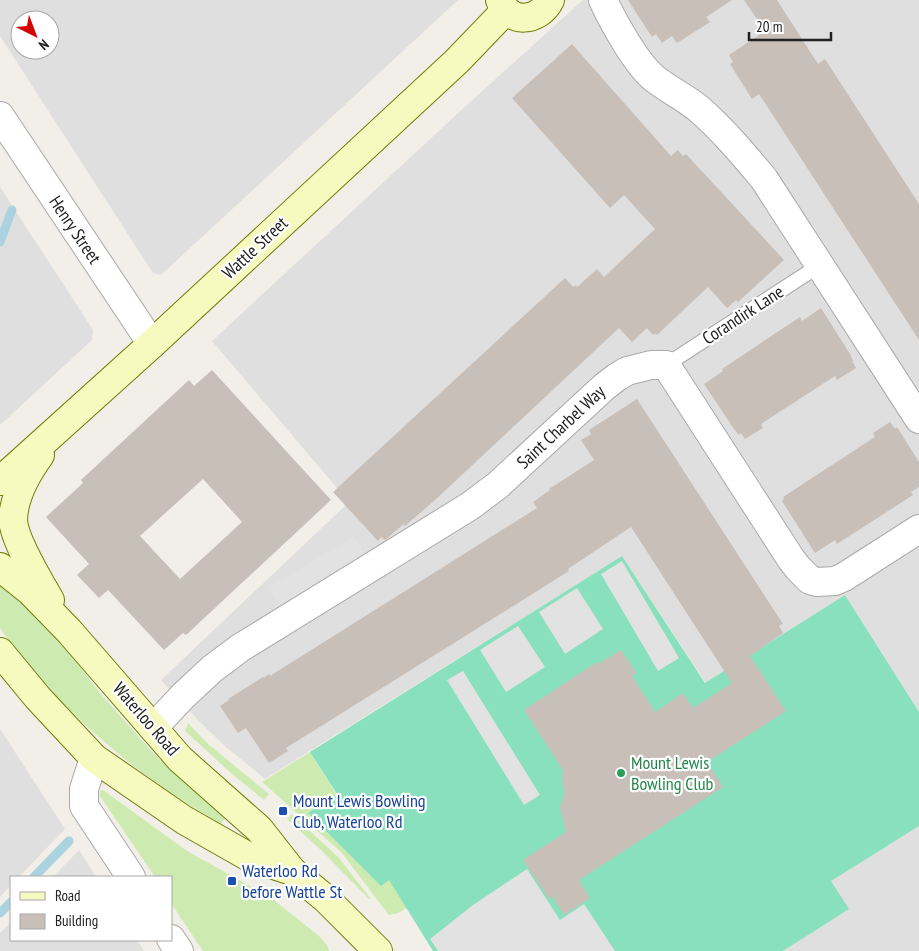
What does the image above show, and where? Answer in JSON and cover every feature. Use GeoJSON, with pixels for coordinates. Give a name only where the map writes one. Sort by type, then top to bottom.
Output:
{"type":"FeatureCollection","features":[{"type":"Feature","properties":{"kind":"main road"},"geometry":{"type":"LineString","coordinates":[[503,5],[513,15],[522,18],[540,13],[550,0]]}},
{"type":"Feature","properties":{"kind":"main road","name":"Wattle Street"},"geometry":{"type":"LineString","coordinates":[[0,482],[457,61],[503,5]]}},
{"type":"Feature","properties":{"kind":"main road"},"geometry":{"type":"LineString","coordinates":[[59,428],[36,461],[25,481],[16,502],[13,521],[31,566],[69,631]]}},
{"type":"Feature","properties":{"kind":"main road","name":"Waterloo Road"},"geometry":{"type":"LineString","coordinates":[[0,567],[30,591],[69,631],[180,759],[259,829],[292,871],[326,900],[376,950]]}},
{"type":"Feature","properties":{"kind":"main road","name":"Waterloo Road"},"geometry":{"type":"LineString","coordinates":[[0,652],[38,698],[94,758],[184,820],[249,857],[292,871]]}},
{"type":"Feature","properties":{"kind":"street"},"geometry":{"type":"LineString","coordinates":[[603,0],[635,56],[644,68],[654,78],[700,110],[741,151],[764,179],[919,419]]}},
{"type":"Feature","properties":{"kind":"street","name":"Henry Street"},"geometry":{"type":"LineString","coordinates":[[0,116],[152,344]]}},
{"type":"Feature","properties":{"kind":"street","name":"Saint Charbel Way"},"geometry":{"type":"LineString","coordinates":[[153,728],[204,675],[233,653],[470,506],[498,484],[604,387],[618,377],[627,371],[651,365],[666,365]]}},
{"type":"Feature","properties":{"kind":"street"},"geometry":{"type":"LineString","coordinates":[[666,365],[791,559],[810,580],[825,582],[844,577],[919,529]]}},
{"type":"Feature","properties":{"kind":"street"},"geometry":{"type":"LineString","coordinates":[[94,758],[84,788],[84,806],[129,876]]}},
{"type":"Feature","properties":{"kind":"street"},"geometry":{"type":"LineString","coordinates":[[172,940],[180,951]]}},
{"type":"Feature","properties":{"kind":"lane","name":"Corandirk Lane"},"geometry":{"type":"LineString","coordinates":[[666,365],[820,265]]}},
{"type":"Feature","properties":{"kind":"shaded area"},"geometry":{"type":"Polygon","coordinates":[[[0,0],[458,0],[161,275],[153,273],[15,60],[60,60],[60,10],[10,10],[10,51],[0,36],[0,0]]]}},
{"type":"Feature","properties":{"kind":"shaded area"},"geometry":{"type":"Polygon","coordinates":[[[583,0],[919,0],[919,712],[845,595],[706,683],[622,556],[265,779],[226,747],[161,680],[349,502],[212,341],[583,0]]]}},
{"type":"Feature","properties":{"kind":"shaded area"},"geometry":{"type":"Polygon","coordinates":[[[0,187],[93,330],[92,340],[0,425],[0,187]]]}},
{"type":"Feature","properties":{"kind":"shaded area"},"geometry":{"type":"Polygon","coordinates":[[[354,536],[366,555],[282,608],[269,588],[354,536]]]}},
{"type":"Feature","properties":{"kind":"shaded area"},"geometry":{"type":"Polygon","coordinates":[[[622,561],[679,658],[658,671],[601,574],[622,561]]]}},
{"type":"Feature","properties":{"kind":"shaded area"},"geometry":{"type":"Polygon","coordinates":[[[577,588],[603,629],[565,654],[539,612],[577,588]]]}},
{"type":"Feature","properties":{"kind":"shaded area"},"geometry":{"type":"Polygon","coordinates":[[[518,626],[545,667],[506,692],[480,650],[518,626]]]}},
{"type":"Feature","properties":{"kind":"shaded area"},"geometry":{"type":"Polygon","coordinates":[[[463,671],[540,795],[524,805],[447,680],[463,671]]]}},
{"type":"Feature","properties":{"kind":"shaded area"},"geometry":{"type":"Polygon","coordinates":[[[0,729],[65,829],[20,876],[10,876],[10,886],[0,897],[0,729]]]}},
{"type":"Feature","properties":{"kind":"shaded area"},"geometry":{"type":"Polygon","coordinates":[[[919,826],[919,951],[783,951],[848,909],[830,881],[919,826]]]}},
{"type":"Feature","properties":{"kind":"shaded area"},"geometry":{"type":"Polygon","coordinates":[[[79,850],[95,876],[54,876],[79,850]]]}},
{"type":"Feature","properties":{"kind":"shaded area"},"geometry":{"type":"Polygon","coordinates":[[[527,869],[560,920],[584,904],[615,951],[438,951],[430,939],[473,905],[527,869]]]}},
{"type":"Feature","properties":{"kind":"shaded area"},"geometry":{"type":"Polygon","coordinates":[[[10,923],[10,941],[138,941],[144,951],[0,951],[0,933],[10,923]]]}},
{"type":"Feature","properties":{"kind":"green space","name":"Mount Lewis Bowling Club"},"geometry":{"type":"Polygon","coordinates":[[[622,556],[705,683],[845,595],[919,712],[919,826],[831,881],[849,909],[783,951],[433,951],[389,880],[381,886],[308,813],[337,794],[310,752],[622,556]]]}},
{"type":"Feature","properties":{"kind":"green space"},"geometry":{"type":"Polygon","coordinates":[[[0,581],[13,590],[66,648],[99,692],[154,754],[225,818],[221,824],[165,788],[112,749],[64,704],[42,680],[1,630],[0,581]]]}},
{"type":"Feature","properties":{"kind":"green space"},"geometry":{"type":"Polygon","coordinates":[[[188,723],[208,744],[269,794],[264,800],[185,731],[188,723]]]}},
{"type":"Feature","properties":{"kind":"green space"},"geometry":{"type":"Polygon","coordinates":[[[310,752],[407,908],[389,915],[341,852],[262,782],[310,752]]]}},
{"type":"Feature","properties":{"kind":"green space"},"geometry":{"type":"Polygon","coordinates":[[[103,790],[187,851],[270,897],[319,936],[327,945],[329,951],[203,951],[172,904],[172,876],[154,876],[100,796],[100,791],[103,790]]]}},
{"type":"Feature","properties":{"kind":"green space"},"geometry":{"type":"Polygon","coordinates":[[[292,814],[338,857],[371,899],[287,819],[292,814]]]}},
{"type":"Feature","properties":{"kind":"building"},"geometry":{"type":"Polygon","coordinates":[[[628,0],[732,0],[706,17],[710,22],[677,43],[672,36],[662,43],[656,34],[652,37],[628,0]]]}},
{"type":"Feature","properties":{"kind":"building"},"geometry":{"type":"Polygon","coordinates":[[[744,0],[777,0],[818,64],[825,59],[919,204],[919,340],[759,94],[752,99],[730,64],[733,62],[729,55],[765,31],[744,0]]]}},
{"type":"Feature","properties":{"kind":"building"},"geometry":{"type":"Polygon","coordinates":[[[572,44],[671,156],[678,150],[683,156],[686,154],[784,260],[738,302],[736,300],[727,308],[708,287],[657,335],[655,333],[653,335],[647,328],[632,342],[619,328],[435,500],[405,526],[404,524],[385,540],[381,537],[378,541],[333,492],[565,278],[573,287],[576,285],[577,287],[597,269],[604,277],[655,229],[624,195],[610,208],[512,98],[572,44]]]}},
{"type":"Feature","properties":{"kind":"building"},"geometry":{"type":"Polygon","coordinates":[[[821,308],[850,354],[856,368],[837,380],[835,376],[761,424],[763,428],[745,439],[741,433],[739,435],[734,429],[704,384],[723,371],[722,369],[800,317],[802,321],[821,308]]]}},
{"type":"Feature","properties":{"kind":"building"},"geometry":{"type":"Polygon","coordinates":[[[212,370],[331,500],[186,635],[183,633],[164,650],[108,590],[99,598],[77,575],[89,564],[46,517],[83,483],[81,480],[189,380],[194,386],[212,370]],[[203,479],[140,536],[180,579],[242,522],[203,479]]]}},
{"type":"Feature","properties":{"kind":"building"},"geometry":{"type":"Polygon","coordinates":[[[637,399],[783,624],[779,626],[783,633],[750,656],[786,711],[707,762],[723,787],[579,880],[590,898],[564,915],[552,896],[549,899],[523,860],[566,832],[560,807],[565,792],[562,783],[563,770],[524,710],[597,662],[598,664],[621,650],[636,673],[632,676],[655,712],[683,693],[693,708],[732,683],[631,527],[568,569],[569,571],[286,748],[288,751],[269,763],[246,728],[238,733],[220,706],[263,677],[269,674],[270,676],[537,508],[533,502],[549,489],[594,460],[581,440],[591,434],[589,430],[637,399]]]}},
{"type":"Feature","properties":{"kind":"building"},"geometry":{"type":"Polygon","coordinates":[[[890,422],[895,429],[897,427],[919,462],[919,487],[911,492],[913,495],[837,544],[835,540],[815,553],[782,501],[783,497],[875,437],[873,433],[890,422]]]}},
{"type":"Feature","properties":{"kind":"waterway"},"geometry":{"type":"LineString","coordinates":[[0,242],[12,210]]}},
{"type":"Feature","properties":{"kind":"waterway"},"geometry":{"type":"LineString","coordinates":[[35,876],[69,841]]}},
{"type":"Feature","properties":{"kind":"waterway"},"geometry":{"type":"LineString","coordinates":[[0,913],[10,903]]}},
{"type":"Feature","properties":{"kind":"place","name":"Mount Lewis Bowling Club"},"geometry":{"type":"Point","coordinates":[621,773]}},
{"type":"Feature","properties":{"kind":"place","name":"Mount Lewis Bowling Club, Waterloo Rd"},"geometry":{"type":"Point","coordinates":[283,811]}},
{"type":"Feature","properties":{"kind":"place","name":"Waterloo Rd before Wattle St"},"geometry":{"type":"Point","coordinates":[232,881]}}]}
